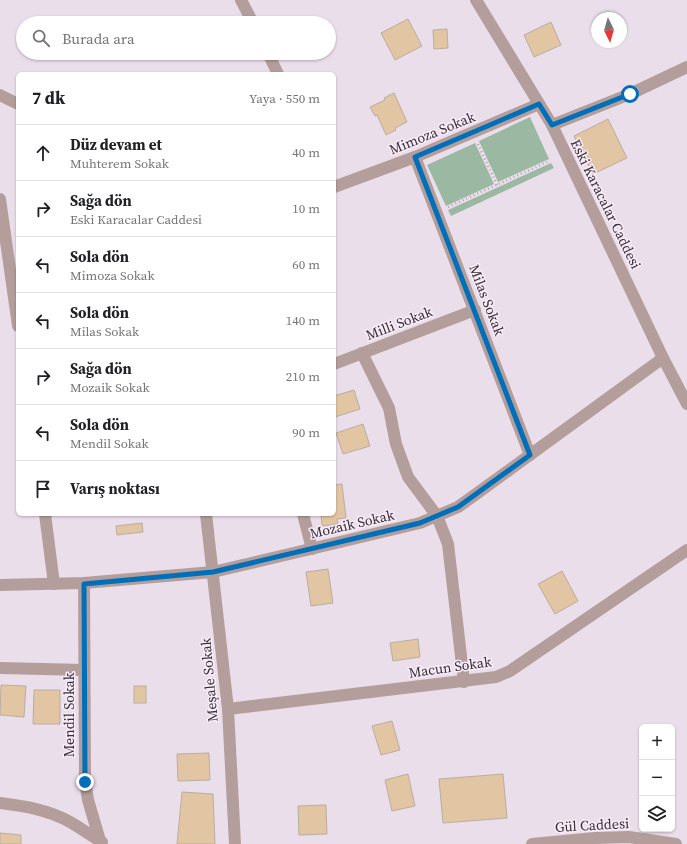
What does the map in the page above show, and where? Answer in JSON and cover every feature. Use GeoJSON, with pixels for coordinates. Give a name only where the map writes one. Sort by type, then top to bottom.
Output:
{"type":"FeatureCollection","features":[{"type":"Feature","properties":{"kind":"street"},"geometry":{"type":"LineString","coordinates":[[241,0],[249,16]]}},
{"type":"Feature","properties":{"kind":"street","name":"Eski Karacalar Caddesi"},"geometry":{"type":"LineString","coordinates":[[476,0],[552,125],[663,358],[687,404]]}},
{"type":"Feature","properties":{"kind":"street"},"geometry":{"type":"LineString","coordinates":[[271,60],[277,72]]}},
{"type":"Feature","properties":{"kind":"street"},"geometry":{"type":"LineString","coordinates":[[552,125],[630,94],[687,66]]}},
{"type":"Feature","properties":{"kind":"street"},"geometry":{"type":"LineString","coordinates":[[0,95],[16,103]]}},
{"type":"Feature","properties":{"kind":"street","name":"Mimoza Sokak"},"geometry":{"type":"LineString","coordinates":[[336,186],[415,157],[539,104]]}},
{"type":"Feature","properties":{"kind":"street","name":"Milas Sokak"},"geometry":{"type":"LineString","coordinates":[[415,157],[530,455]]}},
{"type":"Feature","properties":{"kind":"street"},"geometry":{"type":"LineString","coordinates":[[0,199],[16,312]]}},
{"type":"Feature","properties":{"kind":"street","name":"Milli Sokak"},"geometry":{"type":"LineString","coordinates":[[336,363],[475,310]]}},
{"type":"Feature","properties":{"kind":"street"},"geometry":{"type":"LineString","coordinates":[[362,353],[389,408],[396,444],[408,477],[437,516],[448,544],[464,682]]}},
{"type":"Feature","properties":{"kind":"street","name":"Mozaik Sokak"},"geometry":{"type":"LineString","coordinates":[[0,585],[84,584],[213,572],[397,529],[437,516],[472,497],[663,358]]}},
{"type":"Feature","properties":{"kind":"street"},"geometry":{"type":"LineString","coordinates":[[45,516],[54,584]]}},
{"type":"Feature","properties":{"kind":"street","name":"Meşale Sokak"},"geometry":{"type":"LineString","coordinates":[[206,516],[228,709],[235,844]]}},
{"type":"Feature","properties":{"kind":"street"},"geometry":{"type":"LineString","coordinates":[[304,516],[312,549]]}},
{"type":"Feature","properties":{"kind":"street","name":"Macun Sokak"},"geometry":{"type":"LineString","coordinates":[[228,709],[496,677],[510,671],[687,550]]}},
{"type":"Feature","properties":{"kind":"street","name":"Mendil Sokak"},"geometry":{"type":"LineString","coordinates":[[84,584],[85,782],[88,800],[102,843]]}},
{"type":"Feature","properties":{"kind":"street"},"geometry":{"type":"LineString","coordinates":[[0,668],[84,670]]}},
{"type":"Feature","properties":{"kind":"street"},"geometry":{"type":"LineString","coordinates":[[0,803],[22,806],[69,821],[102,843]]}},
{"type":"Feature","properties":{"kind":"street","name":"Gül Caddesi"},"geometry":{"type":"LineString","coordinates":[[532,844],[595,838],[629,837],[676,844]]}},
{"type":"Feature","properties":{"kind":"path"},"geometry":{"type":"LineString","coordinates":[[472,132],[497,185]]}},
{"type":"Feature","properties":{"kind":"path"},"geometry":{"type":"LineString","coordinates":[[448,207],[549,161]]}},
{"type":"Feature","properties":{"kind":"green space"},"geometry":{"type":"Polygon","coordinates":[[[530,117],[549,159],[498,182],[479,141],[530,117]]]}},
{"type":"Feature","properties":{"kind":"green space"},"geometry":{"type":"Polygon","coordinates":[[[475,143],[494,184],[446,206],[427,165],[475,143]]]}},
{"type":"Feature","properties":{"kind":"green space"},"geometry":{"type":"Polygon","coordinates":[[[551,163],[554,168],[451,216],[448,210],[551,163]]]}},
{"type":"Feature","properties":{"kind":"building"},"geometry":{"type":"Polygon","coordinates":[[[408,19],[422,46],[395,60],[381,33],[408,19]]]}},
{"type":"Feature","properties":{"kind":"building"},"geometry":{"type":"Polygon","coordinates":[[[551,22],[561,45],[534,57],[524,35],[551,22]]]}},
{"type":"Feature","properties":{"kind":"building"},"geometry":{"type":"Polygon","coordinates":[[[447,29],[448,48],[434,49],[433,30],[447,29]]]}},
{"type":"Feature","properties":{"kind":"building"},"geometry":{"type":"Polygon","coordinates":[[[394,93],[407,122],[395,128],[396,130],[386,135],[377,115],[375,116],[370,107],[385,100],[384,98],[394,93]]]}},
{"type":"Feature","properties":{"kind":"building"},"geometry":{"type":"Polygon","coordinates":[[[608,119],[627,158],[593,174],[574,136],[608,119]]]}},
{"type":"Feature","properties":{"kind":"building"},"geometry":{"type":"Polygon","coordinates":[[[354,390],[360,409],[336,417],[336,395],[354,390]]]}},
{"type":"Feature","properties":{"kind":"building"},"geometry":{"type":"Polygon","coordinates":[[[363,424],[370,446],[343,454],[336,433],[363,424]]]}},
{"type":"Feature","properties":{"kind":"building"},"geometry":{"type":"Polygon","coordinates":[[[342,484],[346,518],[337,519],[338,524],[322,526],[321,516],[336,516],[336,485],[342,484]]]}},
{"type":"Feature","properties":{"kind":"building"},"geometry":{"type":"Polygon","coordinates":[[[142,523],[143,532],[117,535],[116,526],[142,523]]]}},
{"type":"Feature","properties":{"kind":"building"},"geometry":{"type":"Polygon","coordinates":[[[328,569],[333,603],[311,606],[306,572],[328,569]]]}},
{"type":"Feature","properties":{"kind":"building"},"geometry":{"type":"Polygon","coordinates":[[[562,571],[578,601],[555,614],[538,584],[562,571]]]}},
{"type":"Feature","properties":{"kind":"building"},"geometry":{"type":"Polygon","coordinates":[[[418,639],[420,657],[393,661],[390,643],[418,639]]]}},
{"type":"Feature","properties":{"kind":"building"},"geometry":{"type":"Polygon","coordinates":[[[1,685],[26,686],[24,717],[0,715],[1,685]]]}},
{"type":"Feature","properties":{"kind":"building"},"geometry":{"type":"Polygon","coordinates":[[[134,686],[146,686],[146,703],[134,703],[134,686]]]}},
{"type":"Feature","properties":{"kind":"building"},"geometry":{"type":"Polygon","coordinates":[[[34,690],[60,690],[60,724],[33,724],[34,690]]]}},
{"type":"Feature","properties":{"kind":"building"},"geometry":{"type":"Polygon","coordinates":[[[392,721],[400,750],[381,755],[372,726],[392,721]]]}},
{"type":"Feature","properties":{"kind":"building"},"geometry":{"type":"Polygon","coordinates":[[[209,753],[210,780],[178,781],[177,754],[209,753]]]}},
{"type":"Feature","properties":{"kind":"building"},"geometry":{"type":"Polygon","coordinates":[[[408,774],[415,806],[392,811],[385,780],[408,774]]]}},
{"type":"Feature","properties":{"kind":"building"},"geometry":{"type":"Polygon","coordinates":[[[503,774],[507,818],[443,823],[439,779],[503,774]]]}},
{"type":"Feature","properties":{"kind":"building"},"geometry":{"type":"Polygon","coordinates":[[[182,792],[213,794],[215,844],[177,844],[182,792]]]}},
{"type":"Feature","properties":{"kind":"building"},"geometry":{"type":"Polygon","coordinates":[[[326,805],[327,834],[299,835],[298,806],[326,805]]]}},
{"type":"Feature","properties":{"kind":"building"},"geometry":{"type":"Polygon","coordinates":[[[0,833],[21,835],[21,844],[0,844],[0,833]]]}},
{"type":"Feature","properties":{"kind":"route"},"geometry":{"type":"LineString","coordinates":[[85,782],[84,584],[213,572],[420,523],[458,507],[530,455],[415,157],[539,104],[552,125],[630,94]]}}]}
